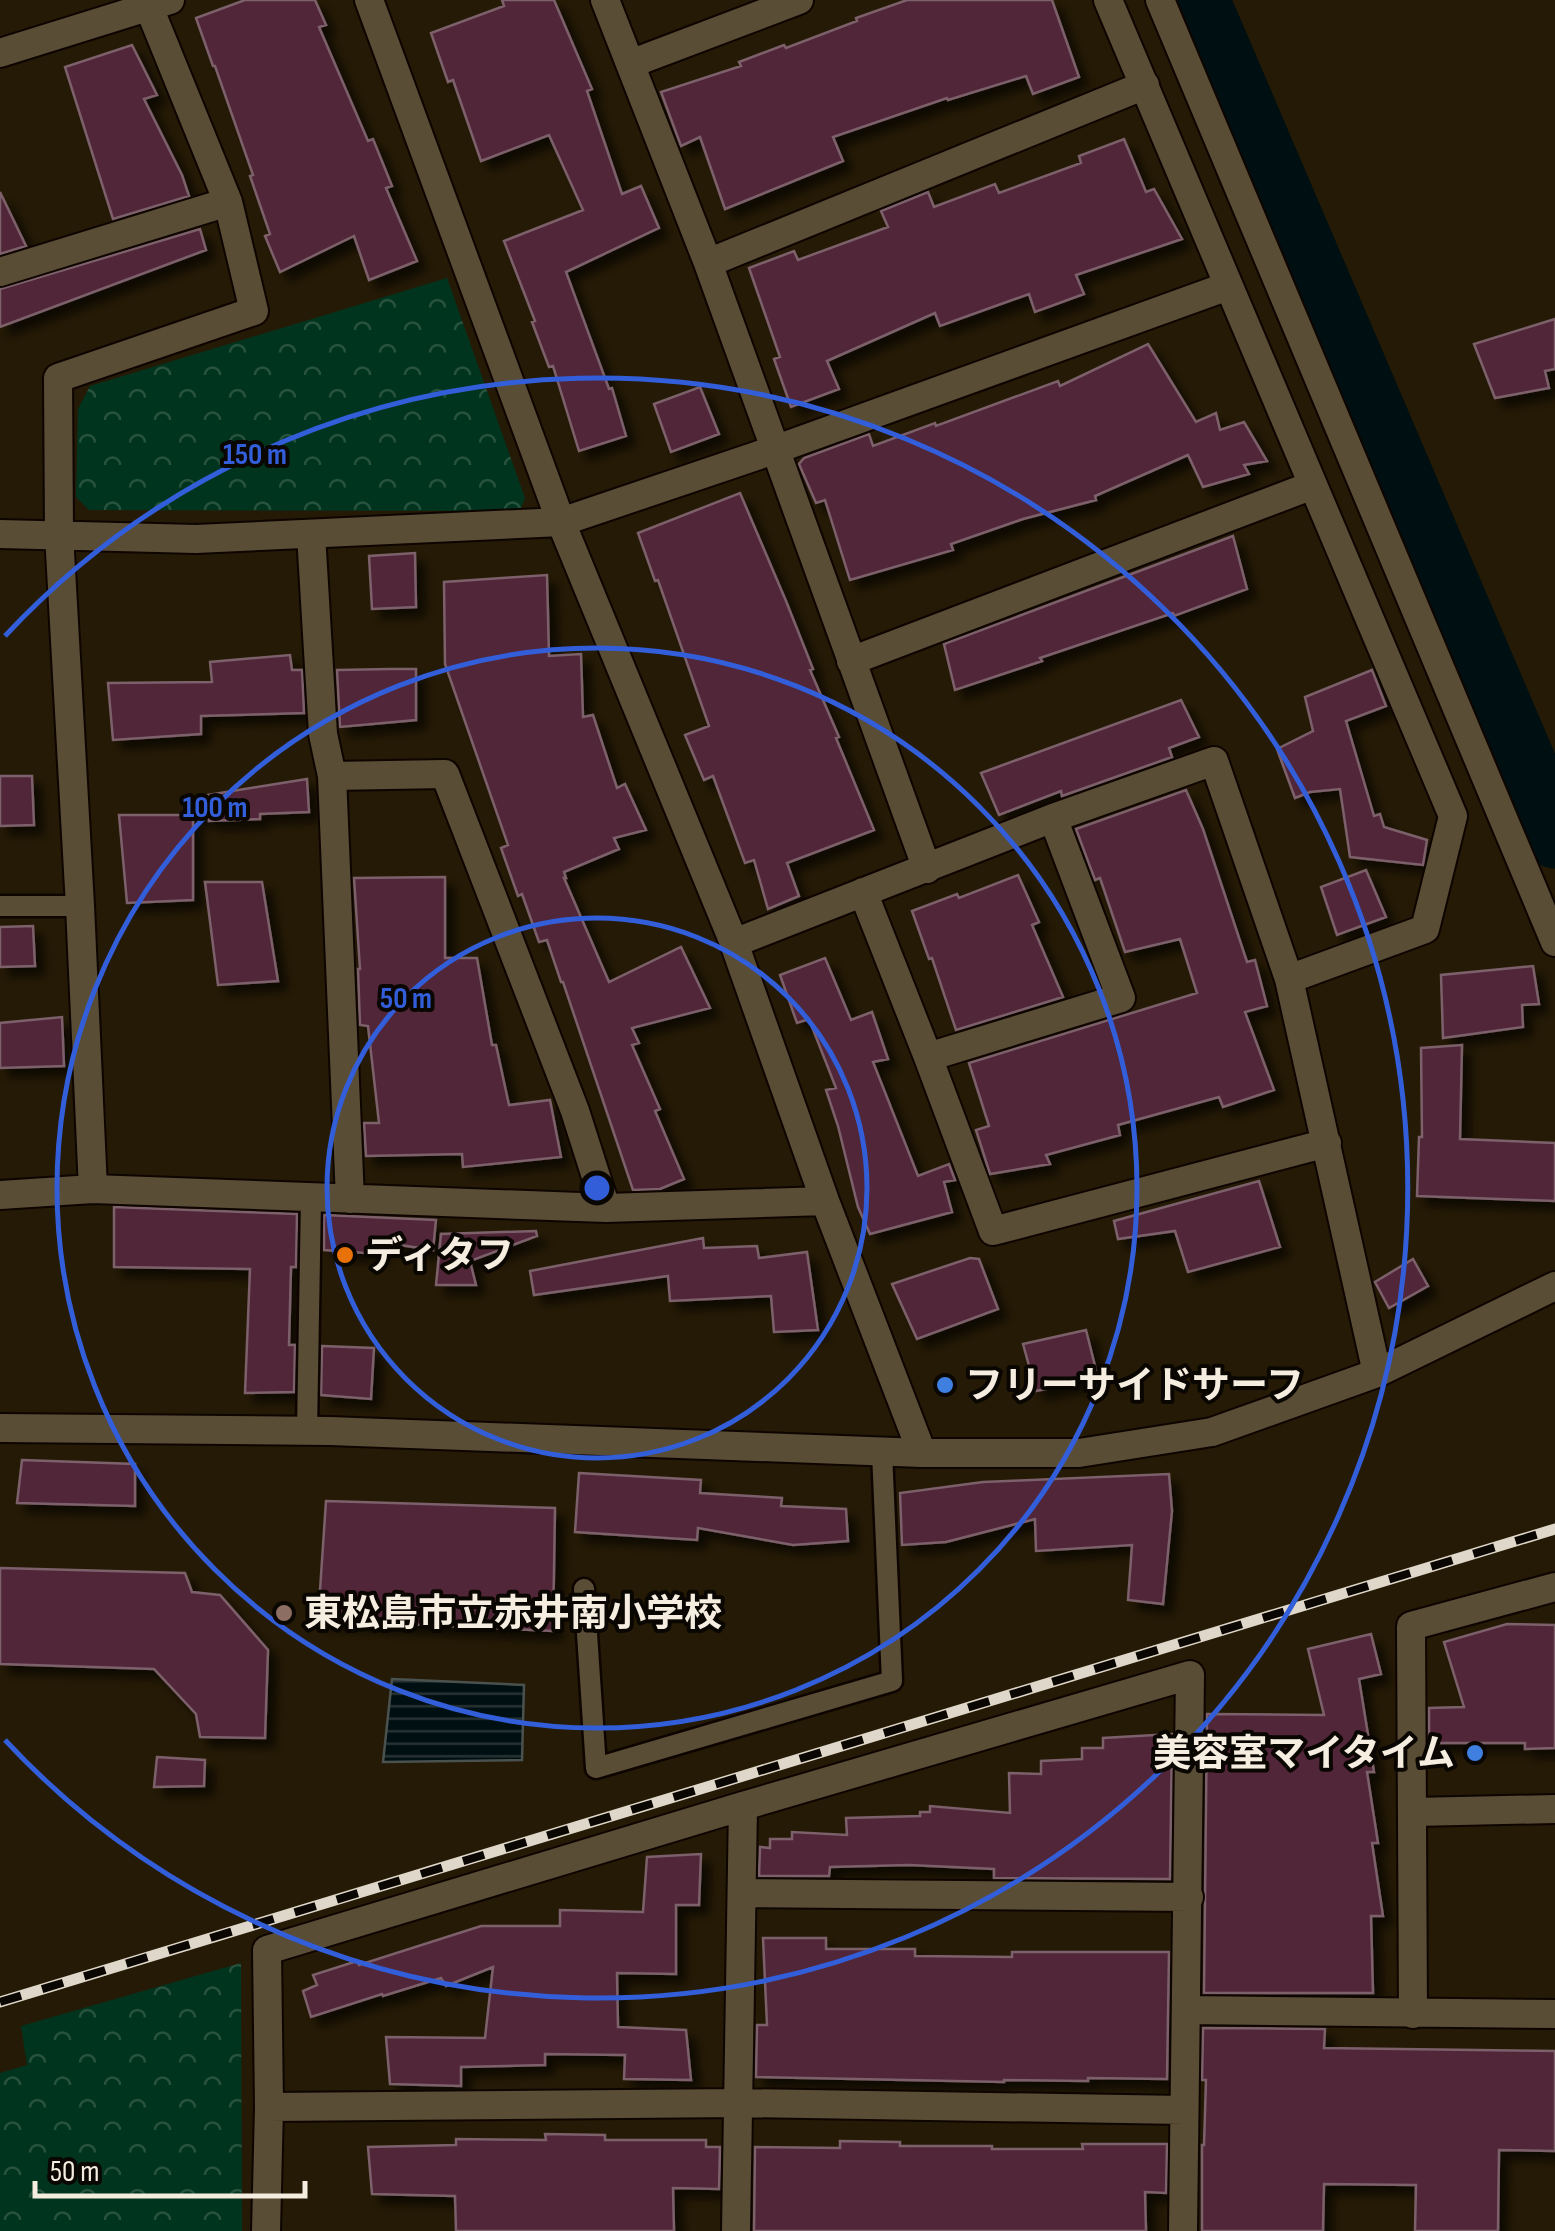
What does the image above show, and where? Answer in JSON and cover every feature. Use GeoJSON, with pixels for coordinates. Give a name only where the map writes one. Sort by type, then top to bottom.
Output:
{"type":"FeatureCollection","features":[{"type":"Feature","properties":{"kind":"street"},"geometry":{"type":"LineString","coordinates":[[369,0],[561,522],[734,944],[825,1201],[922,1453]]}},
{"type":"Feature","properties":{"kind":"street"},"geometry":{"type":"LineString","coordinates":[[605,0],[708,262],[927,869]]}},
{"type":"Feature","properties":{"kind":"street"},"geometry":{"type":"LineString","coordinates":[[630,64],[799,0]]}},
{"type":"Feature","properties":{"kind":"street"},"geometry":{"type":"LineString","coordinates":[[1108,0],[1453,816],[1425,929],[1289,979]]}},
{"type":"Feature","properties":{"kind":"street"},"geometry":{"type":"LineString","coordinates":[[1160,0],[1555,942]]}},
{"type":"Feature","properties":{"kind":"street"},"geometry":{"type":"LineString","coordinates":[[0,53],[155,2],[228,202],[254,310],[58,378],[58,534],[94,1189]]}},
{"type":"Feature","properties":{"kind":"street"},"geometry":{"type":"LineString","coordinates":[[708,262],[1146,86]]}},
{"type":"Feature","properties":{"kind":"street"},"geometry":{"type":"LineString","coordinates":[[0,272],[228,202]]}},
{"type":"Feature","properties":{"kind":"street"},"geometry":{"type":"LineString","coordinates":[[0,534],[196,539],[561,522],[777,450],[1228,286]]}},
{"type":"Feature","properties":{"kind":"street"},"geometry":{"type":"LineString","coordinates":[[851,660],[1313,485]]}},
{"type":"Feature","properties":{"kind":"street"},"geometry":{"type":"LineString","coordinates":[[311,534],[322,734],[332,776],[350,1199]]}},
{"type":"Feature","properties":{"kind":"street"},"geometry":{"type":"LineString","coordinates":[[734,944],[1054,818],[1214,762],[1289,979],[1377,1373]]}},
{"type":"Feature","properties":{"kind":"street"},"geometry":{"type":"LineString","coordinates":[[332,776],[444,774],[575,1112],[606,1208]]}},
{"type":"Feature","properties":{"kind":"street"},"geometry":{"type":"LineString","coordinates":[[928,1057],[1121,998],[1054,818]]}},
{"type":"Feature","properties":{"kind":"street"},"geometry":{"type":"LineString","coordinates":[[864,892],[992,1231],[1327,1144]]}},
{"type":"Feature","properties":{"kind":"street"},"geometry":{"type":"LineString","coordinates":[[0,1196],[94,1189],[606,1208],[825,1201]]}},
{"type":"Feature","properties":{"kind":"street"},"geometry":{"type":"LineString","coordinates":[[0,1428],[307,1430],[882,1452],[1079,1454],[1212,1432],[1377,1373],[1555,1286]]}},
{"type":"Feature","properties":{"kind":"street"},"geometry":{"type":"LineString","coordinates":[[1413,2014],[1411,1626],[1555,1586]]}},
{"type":"Feature","properties":{"kind":"street"},"geometry":{"type":"LineString","coordinates":[[266,2231],[267,1950],[1190,1675],[1183,2231]]}},
{"type":"Feature","properties":{"kind":"street"},"geometry":{"type":"LineString","coordinates":[[736,2231],[742,1806]]}},
{"type":"Feature","properties":{"kind":"street"},"geometry":{"type":"LineString","coordinates":[[1414,1812],[1555,1809]]}},
{"type":"Feature","properties":{"kind":"street"},"geometry":{"type":"LineString","coordinates":[[742,1893],[1188,1897]]}},
{"type":"Feature","properties":{"kind":"street"},"geometry":{"type":"LineString","coordinates":[[1188,2010],[1555,2014]]}},
{"type":"Feature","properties":{"kind":"street"},"geometry":{"type":"LineString","coordinates":[[269,2108],[739,2103],[1184,2110]]}},
{"type":"Feature","properties":{"kind":"lane"},"geometry":{"type":"LineString","coordinates":[[0,906],[80,906]]}},
{"type":"Feature","properties":{"kind":"lane"},"geometry":{"type":"LineString","coordinates":[[307,1430],[310,1198]]}},
{"type":"Feature","properties":{"kind":"lane"},"geometry":{"type":"LineString","coordinates":[[584,1589],[596,1768],[892,1681],[882,1452]]}},
{"type":"Feature","properties":{"kind":"green space"},"geometry":{"type":"Polygon","coordinates":[[[447,278],[525,498],[520,511],[89,510],[76,497],[78,409],[90,386],[447,278]]]}},
{"type":"Feature","properties":{"kind":"green space"},"geometry":{"type":"Polygon","coordinates":[[[241,1963],[242,2231],[0,2231],[0,2073],[27,2065],[21,2026],[241,1963]]]}},
{"type":"Feature","properties":{"kind":"shaded area"},"geometry":{"type":"Polygon","coordinates":[[[392,1679],[524,1685],[522,1760],[383,1762],[392,1679]]]}},
{"type":"Feature","properties":{"kind":"building"},"geometry":{"type":"Polygon","coordinates":[[[245,0],[315,0],[326,25],[319,27],[368,141],[373,139],[392,186],[386,188],[417,261],[369,280],[354,236],[280,272],[265,236],[270,234],[250,176],[253,175],[196,18],[245,0]]]}},
{"type":"Feature","properties":{"kind":"building"},"geometry":{"type":"Polygon","coordinates":[[[502,0],[554,0],[592,89],[587,91],[622,194],[641,186],[659,228],[566,272],[609,389],[612,388],[626,436],[579,451],[553,366],[549,367],[504,241],[583,210],[549,135],[481,161],[453,80],[448,82],[431,33],[504,6],[502,0]]]}},
{"type":"Feature","properties":{"kind":"building"},"geometry":{"type":"Polygon","coordinates":[[[907,0],[1052,0],[1079,77],[1033,94],[1026,76],[833,137],[843,161],[725,209],[700,137],[681,146],[661,92],[741,66],[739,62],[784,45],[786,48],[907,0]]]}},
{"type":"Feature","properties":{"kind":"building"},"geometry":{"type":"Polygon","coordinates":[[[132,45],[157,95],[144,99],[189,196],[113,219],[65,67],[132,45]]]}},
{"type":"Feature","properties":{"kind":"building"},"geometry":{"type":"Polygon","coordinates":[[[1124,139],[1146,192],[1154,189],[1182,239],[1076,275],[1084,294],[1035,312],[1029,294],[940,326],[935,313],[827,361],[839,389],[791,407],[774,359],[780,357],[749,268],[794,251],[798,260],[888,227],[881,211],[928,192],[934,207],[995,184],[999,193],[1081,163],[1079,156],[1124,139]]]}},
{"type":"Feature","properties":{"kind":"building"},"geometry":{"type":"Polygon","coordinates":[[[0,192],[26,246],[0,254],[0,192]]]}},
{"type":"Feature","properties":{"kind":"building"},"geometry":{"type":"Polygon","coordinates":[[[200,229],[206,250],[0,327],[0,289],[200,229]]]}},
{"type":"Feature","properties":{"kind":"building"},"geometry":{"type":"Polygon","coordinates":[[[1555,319],[1555,369],[1545,371],[1549,388],[1495,398],[1474,344],[1555,319]]]}},
{"type":"Feature","properties":{"kind":"building"},"geometry":{"type":"Polygon","coordinates":[[[1148,344],[1196,422],[1216,413],[1220,430],[1244,422],[1267,461],[1244,465],[1249,474],[1203,487],[1188,455],[1095,496],[1096,500],[1023,519],[951,544],[953,550],[850,580],[825,500],[816,503],[799,464],[804,458],[869,434],[873,446],[1058,381],[1060,386],[1148,344]]]}},
{"type":"Feature","properties":{"kind":"building"},"geometry":{"type":"Polygon","coordinates":[[[700,387],[719,434],[671,452],[654,404],[700,387]]]}},
{"type":"Feature","properties":{"kind":"building"},"geometry":{"type":"Polygon","coordinates":[[[740,493],[874,830],[787,863],[799,896],[768,909],[754,860],[745,863],[713,776],[704,780],[685,735],[709,726],[638,533],[740,493]]]}},
{"type":"Feature","properties":{"kind":"building"},"geometry":{"type":"Polygon","coordinates":[[[1233,536],[1247,589],[955,690],[944,644],[1233,536]]]}},
{"type":"Feature","properties":{"kind":"building"},"geometry":{"type":"Polygon","coordinates":[[[415,553],[416,607],[372,609],[369,556],[415,553]]]}},
{"type":"Feature","properties":{"kind":"building"},"geometry":{"type":"Polygon","coordinates":[[[547,575],[549,656],[581,654],[583,717],[593,715],[617,788],[625,784],[646,830],[614,838],[619,849],[564,872],[564,878],[609,982],[681,947],[710,1008],[632,1028],[639,1043],[632,1045],[684,1179],[660,1189],[633,1190],[547,940],[539,942],[522,894],[518,896],[501,848],[508,845],[445,664],[444,582],[547,575]]]}},
{"type":"Feature","properties":{"kind":"building"},"geometry":{"type":"Polygon","coordinates":[[[290,655],[292,670],[302,670],[304,713],[201,716],[201,734],[113,740],[108,683],[212,682],[210,662],[290,655]]]}},
{"type":"Feature","properties":{"kind":"building"},"geometry":{"type":"Polygon","coordinates":[[[416,669],[416,720],[340,727],[337,670],[416,669]]]}},
{"type":"Feature","properties":{"kind":"building"},"geometry":{"type":"Polygon","coordinates":[[[1372,670],[1386,706],[1346,721],[1374,816],[1380,814],[1384,827],[1427,840],[1423,865],[1350,857],[1340,789],[1295,798],[1277,749],[1313,731],[1305,697],[1372,670]]]}},
{"type":"Feature","properties":{"kind":"building"},"geometry":{"type":"Polygon","coordinates":[[[1181,700],[1199,737],[1169,748],[1172,757],[1062,796],[1061,791],[999,815],[981,773],[1181,700]]]}},
{"type":"Feature","properties":{"kind":"building"},"geometry":{"type":"Polygon","coordinates":[[[0,776],[32,776],[34,825],[0,826],[0,776]]]}},
{"type":"Feature","properties":{"kind":"building"},"geometry":{"type":"Polygon","coordinates":[[[307,779],[309,812],[260,814],[260,819],[209,821],[209,816],[193,817],[193,900],[127,903],[119,815],[190,815],[189,798],[307,779]]]}},
{"type":"Feature","properties":{"kind":"building"},"geometry":{"type":"Polygon","coordinates":[[[1186,790],[1247,962],[1255,960],[1267,1006],[1245,1012],[1274,1090],[1223,1107],[1219,1097],[1118,1125],[1120,1135],[1046,1155],[1050,1164],[990,1174],[976,1130],[989,1126],[969,1063],[1197,993],[1180,939],[1125,952],[1100,878],[1095,880],[1076,829],[1186,790]]]}},
{"type":"Feature","properties":{"kind":"building"},"geometry":{"type":"Polygon","coordinates":[[[1366,870],[1386,917],[1337,935],[1321,887],[1366,870]]]}},
{"type":"Feature","properties":{"kind":"building"},"geometry":{"type":"Polygon","coordinates":[[[1018,875],[1039,922],[1032,925],[1063,997],[956,1030],[912,911],[1018,875]]]}},
{"type":"Feature","properties":{"kind":"building"},"geometry":{"type":"Polygon","coordinates":[[[445,877],[445,958],[477,958],[492,1045],[496,1045],[509,1105],[550,1100],[561,1157],[463,1167],[462,1154],[366,1156],[364,1123],[379,1123],[368,1026],[360,1025],[354,878],[445,877]]]}},
{"type":"Feature","properties":{"kind":"building"},"geometry":{"type":"Polygon","coordinates":[[[205,882],[262,882],[278,981],[218,985],[205,882]]]}},
{"type":"Feature","properties":{"kind":"building"},"geometry":{"type":"Polygon","coordinates":[[[33,926],[35,966],[0,967],[0,927],[33,926]]]}},
{"type":"Feature","properties":{"kind":"building"},"geometry":{"type":"Polygon","coordinates":[[[825,958],[851,1020],[872,1012],[888,1059],[873,1062],[918,1176],[949,1164],[955,1180],[944,1182],[952,1212],[870,1234],[858,1207],[826,1090],[836,1088],[809,1019],[797,1023],[780,975],[825,958]]]}},
{"type":"Feature","properties":{"kind":"building"},"geometry":{"type":"Polygon","coordinates":[[[1533,966],[1539,1004],[1522,1005],[1523,1027],[1443,1038],[1441,975],[1533,966]]]}},
{"type":"Feature","properties":{"kind":"building"},"geometry":{"type":"Polygon","coordinates":[[[62,1017],[64,1066],[0,1068],[0,1023],[62,1017]]]}},
{"type":"Feature","properties":{"kind":"building"},"geometry":{"type":"Polygon","coordinates":[[[1462,1045],[1460,1139],[1555,1143],[1555,1201],[1417,1196],[1422,1137],[1421,1048],[1462,1045]]]}},
{"type":"Feature","properties":{"kind":"building"},"geometry":{"type":"Polygon","coordinates":[[[1259,1181],[1280,1247],[1188,1272],[1175,1231],[1118,1239],[1114,1221],[1259,1181]]]}},
{"type":"Feature","properties":{"kind":"building"},"geometry":{"type":"Polygon","coordinates":[[[114,1207],[297,1214],[289,1345],[295,1345],[294,1392],[245,1393],[250,1269],[114,1267],[114,1207]]]}},
{"type":"Feature","properties":{"kind":"building"},"geometry":{"type":"Polygon","coordinates":[[[324,1215],[436,1220],[433,1250],[380,1242],[379,1254],[324,1250],[324,1215]]]}},
{"type":"Feature","properties":{"kind":"building"},"geometry":{"type":"Polygon","coordinates":[[[536,1231],[537,1236],[470,1261],[476,1285],[436,1285],[441,1234],[536,1231]]]}},
{"type":"Feature","properties":{"kind":"building"},"geometry":{"type":"Polygon","coordinates":[[[703,1238],[704,1248],[757,1246],[759,1258],[807,1252],[818,1330],[774,1332],[771,1296],[670,1301],[668,1276],[534,1295],[530,1271],[703,1238]]]}},
{"type":"Feature","properties":{"kind":"building"},"geometry":{"type":"Polygon","coordinates":[[[970,1258],[979,1259],[998,1309],[917,1339],[892,1284],[970,1258]]]}},
{"type":"Feature","properties":{"kind":"building"},"geometry":{"type":"Polygon","coordinates":[[[1413,1259],[1428,1286],[1389,1308],[1375,1282],[1413,1259]]]}},
{"type":"Feature","properties":{"kind":"building"},"geometry":{"type":"Polygon","coordinates":[[[1086,1330],[1098,1378],[1036,1391],[1023,1344],[1086,1330]]]}},
{"type":"Feature","properties":{"kind":"building"},"geometry":{"type":"Polygon","coordinates":[[[322,1346],[374,1348],[371,1399],[321,1395],[322,1346]]]}},
{"type":"Feature","properties":{"kind":"building"},"geometry":{"type":"Polygon","coordinates":[[[22,1460],[135,1464],[135,1506],[17,1503],[22,1460]]]}},
{"type":"Feature","properties":{"kind":"building"},"geometry":{"type":"Polygon","coordinates":[[[579,1473],[701,1480],[700,1493],[782,1498],[781,1506],[846,1509],[848,1541],[793,1545],[698,1528],[697,1540],[575,1532],[579,1473]]]}},
{"type":"Feature","properties":{"kind":"building"},"geometry":{"type":"Polygon","coordinates":[[[1169,1474],[1172,1511],[1163,1604],[1128,1600],[1132,1545],[1036,1551],[1035,1519],[946,1542],[902,1545],[900,1493],[983,1482],[1169,1474]]]}},
{"type":"Feature","properties":{"kind":"building"},"geometry":{"type":"Polygon","coordinates":[[[326,1501],[555,1508],[553,1631],[318,1620],[326,1501]]]}},
{"type":"Feature","properties":{"kind":"building"},"geometry":{"type":"Polygon","coordinates":[[[0,1568],[185,1573],[192,1592],[220,1595],[268,1650],[265,1738],[200,1737],[196,1714],[154,1669],[0,1664],[0,1568]]]}},
{"type":"Feature","properties":{"kind":"building"},"geometry":{"type":"Polygon","coordinates":[[[1507,1624],[1555,1625],[1555,1748],[1525,1749],[1525,1743],[1429,1743],[1429,1708],[1464,1707],[1444,1642],[1507,1624]]]}},
{"type":"Feature","properties":{"kind":"building"},"geometry":{"type":"Polygon","coordinates":[[[1371,1634],[1381,1674],[1359,1679],[1374,1772],[1367,1772],[1378,1843],[1372,1843],[1383,1916],[1371,1916],[1373,1993],[1204,1993],[1207,1714],[1324,1715],[1308,1649],[1371,1634]]]}},
{"type":"Feature","properties":{"kind":"building"},"geometry":{"type":"Polygon","coordinates":[[[1172,1734],[1170,1879],[994,1878],[994,1869],[909,1865],[830,1867],[829,1876],[759,1876],[760,1847],[770,1848],[770,1839],[792,1839],[792,1832],[847,1835],[846,1818],[920,1816],[920,1812],[930,1812],[930,1806],[1010,1813],[1009,1773],[1041,1774],[1041,1761],[1082,1759],[1082,1748],[1103,1748],[1103,1738],[1172,1734]]]}},
{"type":"Feature","properties":{"kind":"building"},"geometry":{"type":"Polygon","coordinates":[[[157,1757],[205,1760],[204,1786],[154,1787],[157,1757]]]}},
{"type":"Feature","properties":{"kind":"building"},"geometry":{"type":"Polygon","coordinates":[[[701,1854],[699,1905],[676,1905],[676,1974],[617,1973],[618,2027],[686,2030],[691,2080],[624,2079],[625,2055],[545,2054],[545,2065],[461,2067],[461,2086],[390,2084],[386,2037],[485,2038],[493,1967],[446,1986],[441,1978],[311,2017],[303,1991],[317,1985],[313,1975],[357,1961],[359,1965],[481,1926],[560,1926],[560,1910],[643,1912],[647,1857],[701,1854]]]}},
{"type":"Feature","properties":{"kind":"building"},"geometry":{"type":"Polygon","coordinates":[[[763,1938],[826,1938],[826,1949],[915,1949],[915,1956],[1169,1952],[1167,2079],[1004,2082],[756,2077],[757,2025],[767,2025],[763,1938]]]}},
{"type":"Feature","properties":{"kind":"building"},"geometry":{"type":"Polygon","coordinates":[[[1203,2028],[1325,2029],[1324,2048],[1555,2051],[1555,2151],[1499,2150],[1498,2231],[1415,2231],[1416,2185],[1324,2184],[1323,2231],[1202,2231],[1206,2080],[1202,2080],[1203,2028]]]}},
{"type":"Feature","properties":{"kind":"building"},"geometry":{"type":"Polygon","coordinates":[[[545,2134],[605,2135],[605,2140],[706,2140],[706,2147],[720,2147],[719,2189],[673,2188],[674,2231],[456,2231],[455,2196],[372,2194],[368,2147],[456,2145],[456,2139],[546,2140],[545,2134]]]}},
{"type":"Feature","properties":{"kind":"building"},"geometry":{"type":"Polygon","coordinates":[[[840,2141],[992,2149],[1167,2144],[1166,2193],[1145,2192],[1146,2231],[754,2231],[755,2147],[840,2148],[840,2141]]]}},
{"type":"Feature","properties":{"kind":"waterway"},"geometry":{"type":"LineString","coordinates":[[1197,0],[1555,836]]}},
{"type":"Feature","properties":{"kind":"railway"},"geometry":{"type":"LineString","coordinates":[[0,2002],[1555,1529]]}},
{"type":"Feature","properties":{"kind":"place","name":"ディタフ"},"geometry":{"type":"Point","coordinates":[345,1255]}},
{"type":"Feature","properties":{"kind":"place","name":"フリーサイドサーフ"},"geometry":{"type":"Point","coordinates":[945,1385]}},
{"type":"Feature","properties":{"kind":"place","name":"東松島市立赤井南小学校"},"geometry":{"type":"Point","coordinates":[284,1613]}},
{"type":"Feature","properties":{"kind":"place","name":"美容室マイタイム"},"geometry":{"type":"Point","coordinates":[1475,1753]}}]}
